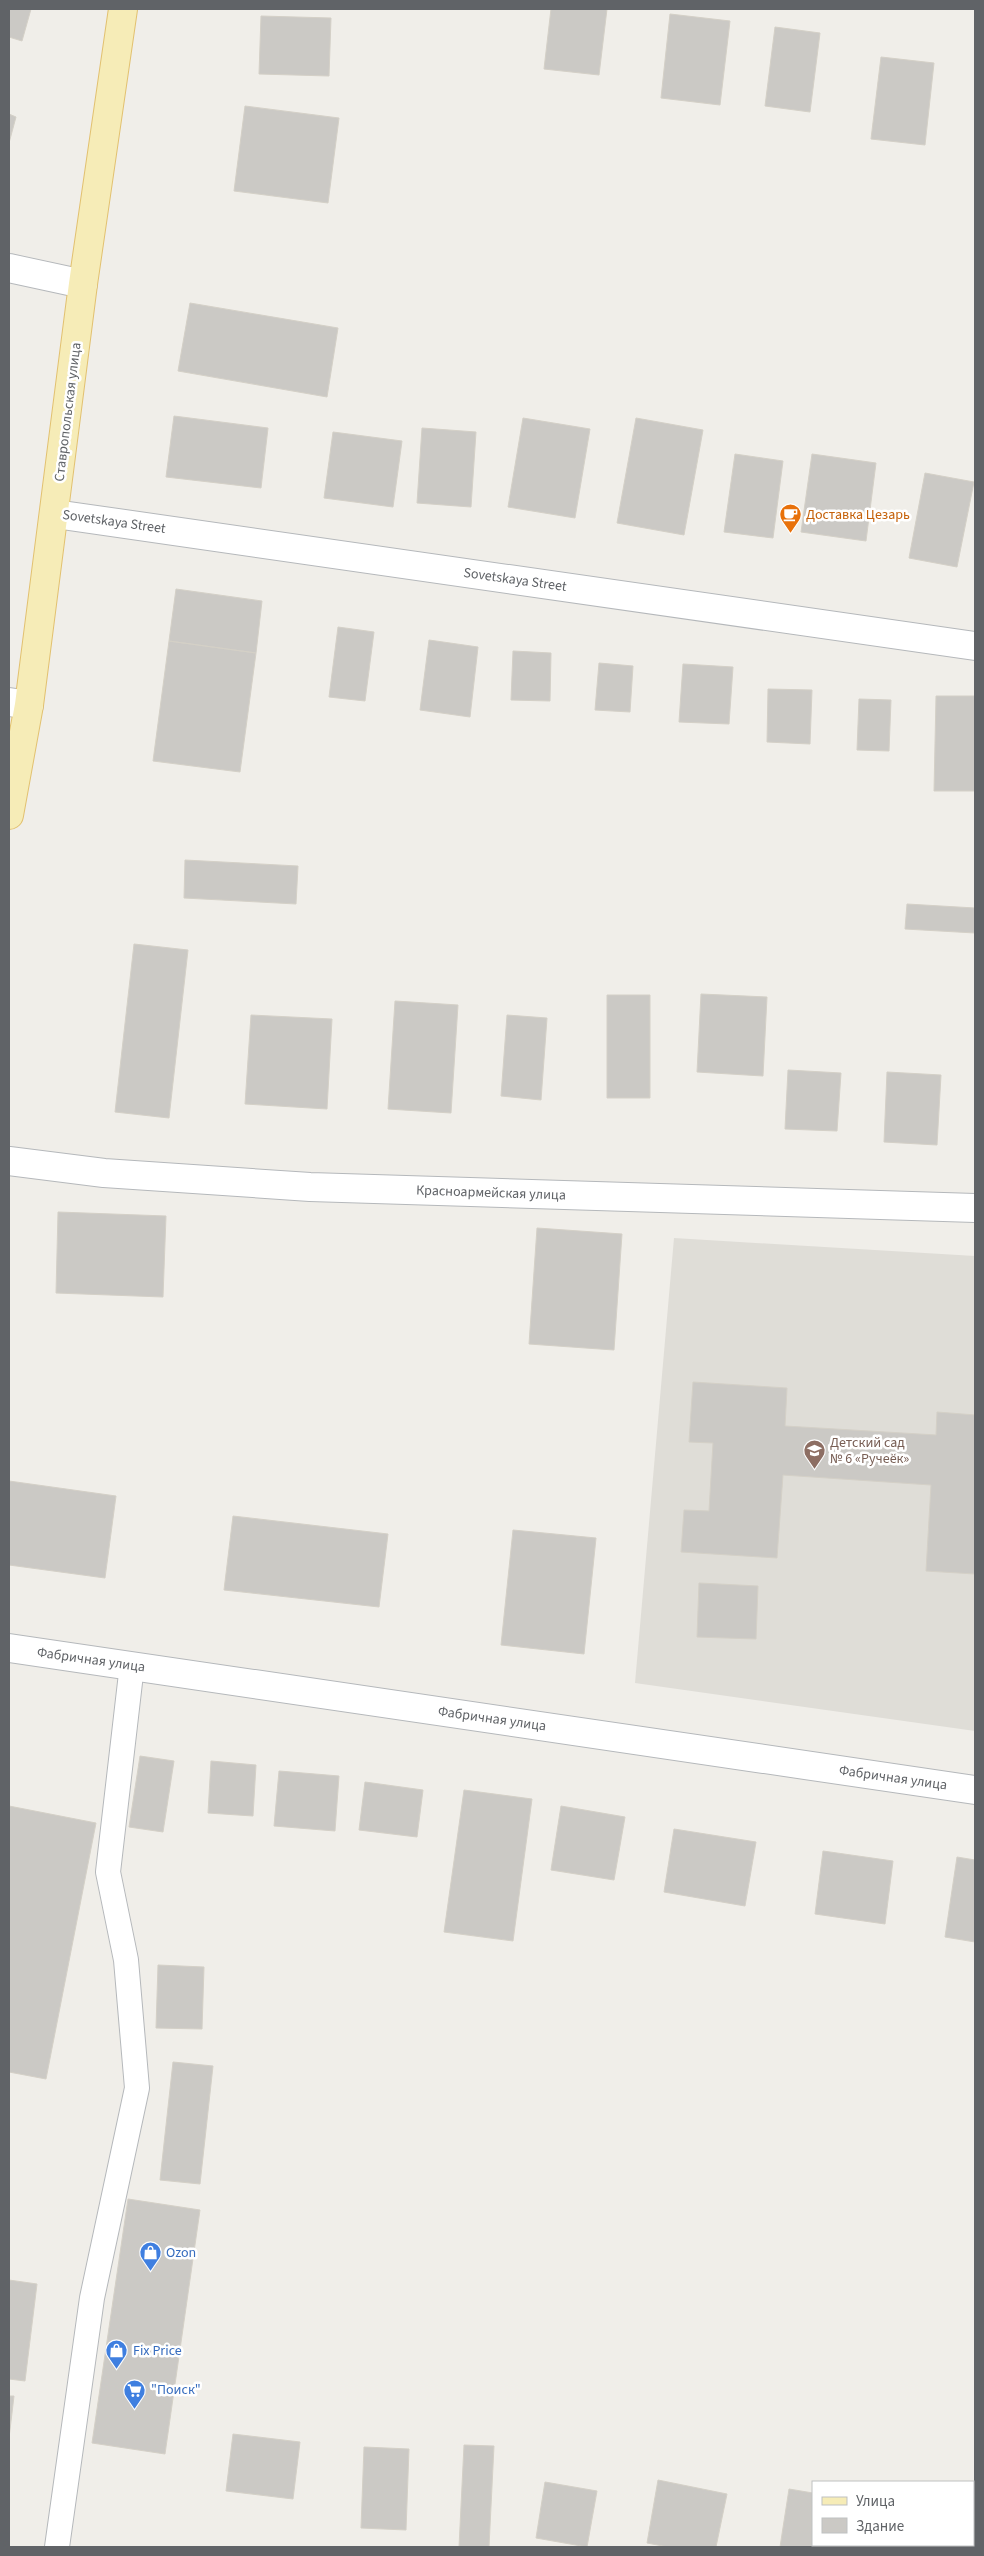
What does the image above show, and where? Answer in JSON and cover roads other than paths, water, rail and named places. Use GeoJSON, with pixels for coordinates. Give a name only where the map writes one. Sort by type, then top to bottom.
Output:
{"type":"FeatureCollection","features":[{"type":"Feature","properties":{"kind":"main road","name":"Ставропольская улица"},"geometry":{"type":"LineString","coordinates":[[9,816],[19,704],[55,514],[83,284],[123,9]]}},
{"type":"Feature","properties":{"kind":"street"},"geometry":{"type":"LineString","coordinates":[[9,268],[83,284]]}},
{"type":"Feature","properties":{"kind":"street","name":"Sovetskaya Street"},"geometry":{"type":"LineString","coordinates":[[55,514],[975,646]]}},
{"type":"Feature","properties":{"kind":"street","name":"Красноармейская улица"},"geometry":{"type":"LineString","coordinates":[[9,1161],[104,1173],[310,1187],[975,1208]]}},
{"type":"Feature","properties":{"kind":"street","name":"Фабричная улица"},"geometry":{"type":"LineString","coordinates":[[9,1648],[975,1790]]}},
{"type":"Feature","properties":{"kind":"lane"},"geometry":{"type":"LineString","coordinates":[[57,2547],[92,2298],[137,2088],[126,1960],[108,1872],[132,1666]]}},
{"type":"Feature","properties":{"kind":"place","name":"Доставка Цезарь"},"geometry":{"type":"Point","coordinates":[790,534]}},
{"type":"Feature","properties":{"kind":"place","name":"Детский сад № 6 «Ручеёк»"},"geometry":{"type":"Point","coordinates":[814,1470]}},
{"type":"Feature","properties":{"kind":"place","name":"Ozon"},"geometry":{"type":"Point","coordinates":[150,2272]}},
{"type":"Feature","properties":{"kind":"place","name":"Fix Price"},"geometry":{"type":"Point","coordinates":[117,2370]}},
{"type":"Feature","properties":{"kind":"place","name":"\"Поиск\""},"geometry":{"type":"Point","coordinates":[135,2409]}}]}
